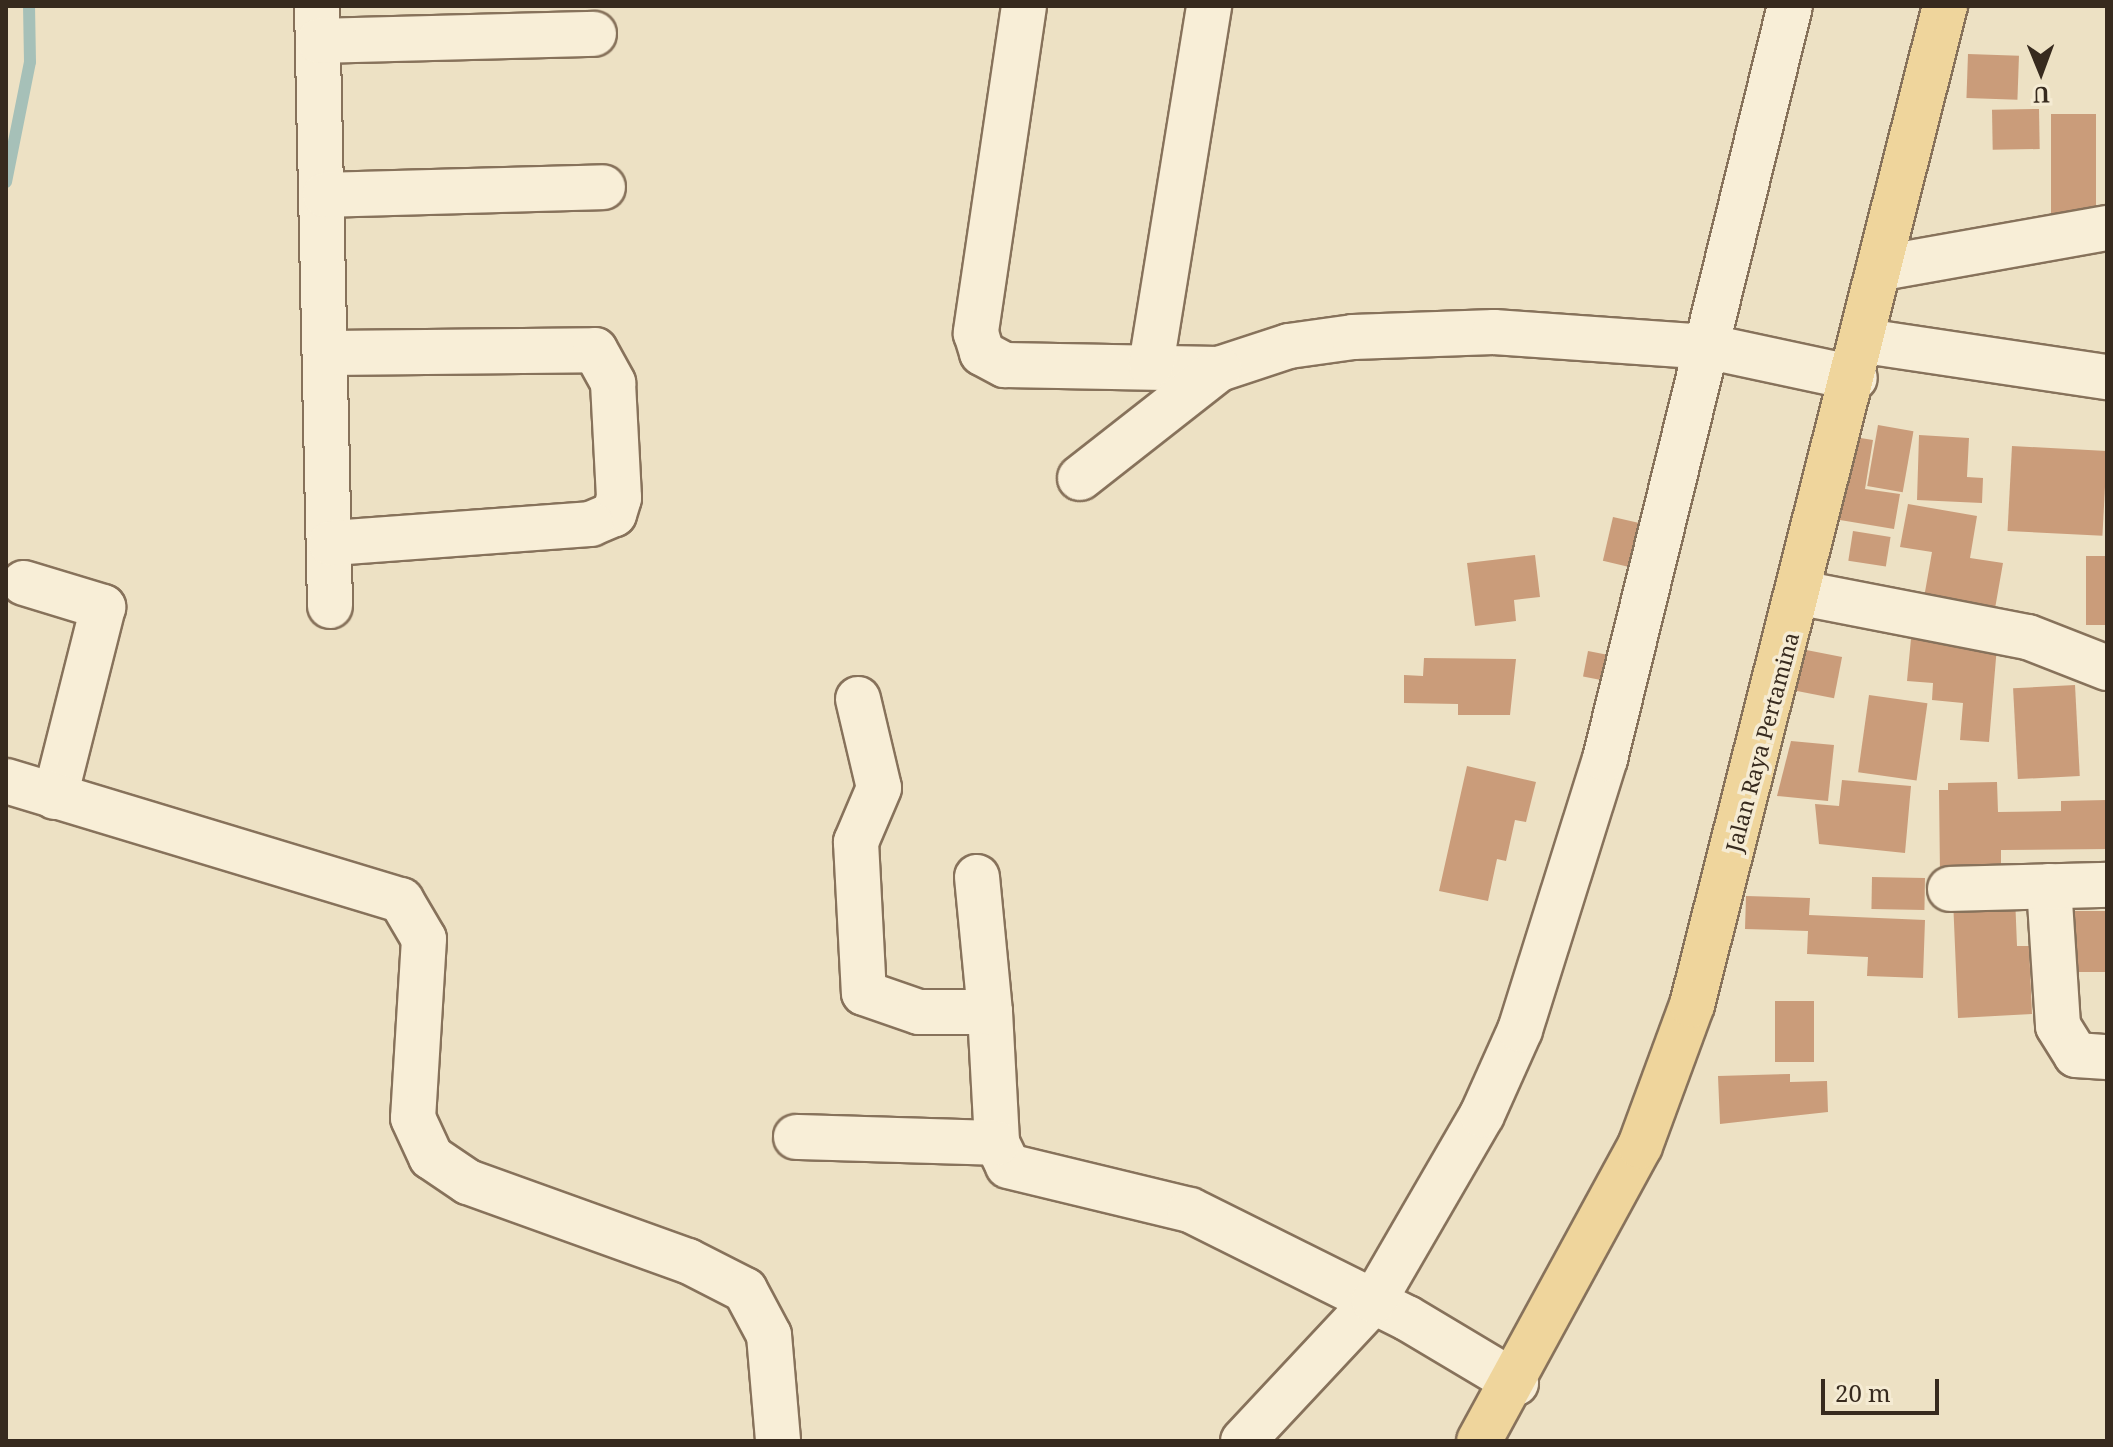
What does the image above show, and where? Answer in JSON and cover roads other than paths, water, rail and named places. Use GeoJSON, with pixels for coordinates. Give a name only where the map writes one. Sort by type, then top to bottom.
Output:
{"type":"FeatureCollection","features":[{"type":"Feature","properties":{"kind":"main road","name":"Jalan Raya Pertamina"},"geometry":{"type":"LineString","coordinates":[[1479,1441],[1516,1383],[1640,1146],[1667,1077],[1801,593],[1851,364],[1882,268],[1945,6]]}},
{"type":"Feature","properties":{"kind":"street"},"geometry":{"type":"LineString","coordinates":[[1024,6],[976,333],[982,353],[1033,371],[1151,365],[1219,369]]}},
{"type":"Feature","properties":{"kind":"street"},"geometry":{"type":"LineString","coordinates":[[1151,365],[1209,6]]}},
{"type":"Feature","properties":{"kind":"street"},"geometry":{"type":"LineString","coordinates":[[1243,1441],[1390,1309],[1520,1030],[1605,759],[1721,349],[1790,6]]}},
{"type":"Feature","properties":{"kind":"street"},"geometry":{"type":"LineString","coordinates":[[330,606],[329,353],[318,24],[594,34]]}},
{"type":"Feature","properties":{"kind":"street"},"geometry":{"type":"LineString","coordinates":[[325,195],[603,187]]}},
{"type":"Feature","properties":{"kind":"street"},"geometry":{"type":"LineString","coordinates":[[1882,268],[2107,228]]}},
{"type":"Feature","properties":{"kind":"street"},"geometry":{"type":"LineString","coordinates":[[1080,478],[1219,369],[1289,346],[1353,337],[1494,332],[1721,349],[1851,364],[2107,377]]}},
{"type":"Feature","properties":{"kind":"street"},"geometry":{"type":"LineString","coordinates":[[329,353],[595,350],[613,383],[619,498],[614,514],[591,524],[331,543]]}},
{"type":"Feature","properties":{"kind":"street"},"geometry":{"type":"LineString","coordinates":[[24,583],[103,607],[55,797]]}},
{"type":"Feature","properties":{"kind":"street"},"geometry":{"type":"LineString","coordinates":[[1801,593],[2028,637],[2107,668]]}},
{"type":"Feature","properties":{"kind":"street"},"geometry":{"type":"LineString","coordinates":[[858,699],[879,788],[856,842],[864,993],[919,1012],[990,1012]]}},
{"type":"Feature","properties":{"kind":"street"},"geometry":{"type":"LineString","coordinates":[[6,781],[401,900],[424,939],[413,1118],[431,1157],[468,1182],[688,1261],[745,1290],[769,1335],[778,1441]]}},
{"type":"Feature","properties":{"kind":"street"},"geometry":{"type":"LineString","coordinates":[[977,877],[990,1012],[997,1143],[1008,1166],[1023,1175],[1190,1210],[1390,1309],[1516,1383]]}},
{"type":"Feature","properties":{"kind":"street"},"geometry":{"type":"LineString","coordinates":[[1950,889],[2107,885]]}},
{"type":"Feature","properties":{"kind":"street"},"geometry":{"type":"LineString","coordinates":[[2049,886],[2058,1026],[2076,1055],[2107,1057]]}},
{"type":"Feature","properties":{"kind":"street"},"geometry":{"type":"LineString","coordinates":[[796,1137],[997,1143]]}},
{"type":"Feature","properties":{"kind":"waterway"},"geometry":{"type":"LineString","coordinates":[[6,182],[30,62],[29,6]]}}]}
